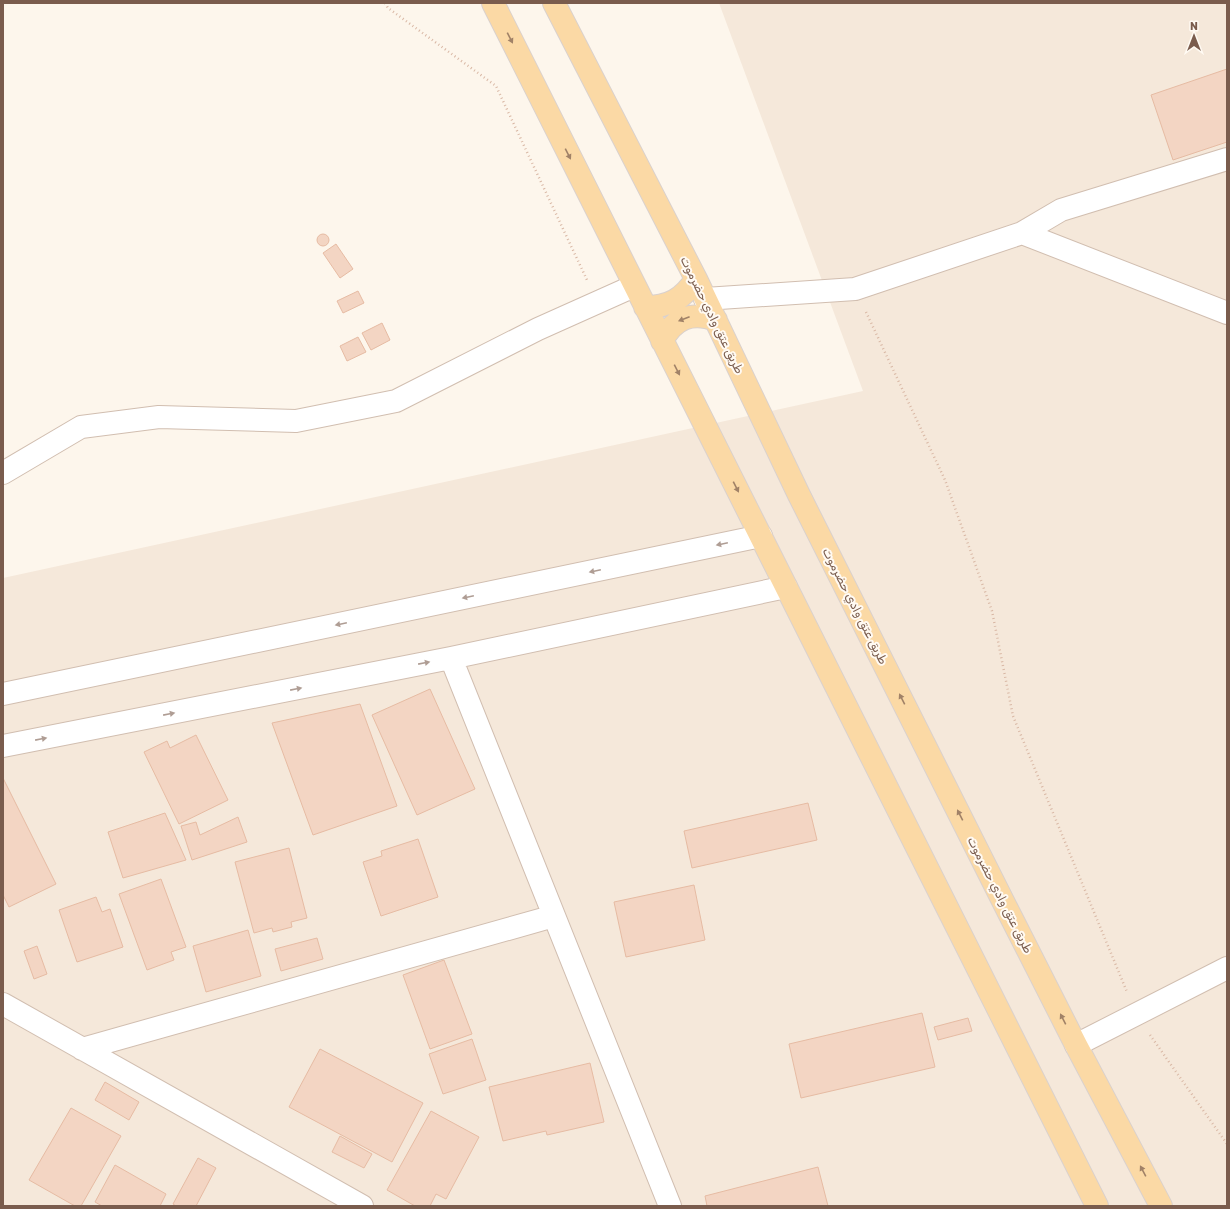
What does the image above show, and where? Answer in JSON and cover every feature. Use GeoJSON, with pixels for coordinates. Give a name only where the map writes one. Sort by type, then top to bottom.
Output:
{"type":"FeatureCollection","features":[{"type":"Feature","properties":{"kind":"main road"},"geometry":{"type":"LineString","coordinates":[[493,3],[1097,1206]]}},
{"type":"Feature","properties":{"kind":"main road","name":"طريق عتق وادي حضرموت"},"geometry":{"type":"LineString","coordinates":[[554,3],[696,279],[802,502],[1076,1045],[1161,1206]]}},
{"type":"Feature","properties":{"kind":"main road"},"geometry":{"type":"LineString","coordinates":[[645,307],[657,307],[669,304],[680,298],[689,290],[696,279]]}},
{"type":"Feature","properties":{"kind":"main road"},"geometry":{"type":"LineString","coordinates":[[662,341],[667,331],[684,318],[705,316],[716,320]]}},
{"type":"Feature","properties":{"kind":"street"},"geometry":{"type":"LineString","coordinates":[[705,299],[855,289],[1022,233],[1061,210],[1227,159]]}},
{"type":"Feature","properties":{"kind":"street"},"geometry":{"type":"LineString","coordinates":[[1022,233],[1227,313]]}},
{"type":"Feature","properties":{"kind":"street"},"geometry":{"type":"LineString","coordinates":[[3,473],[81,427],[159,417],[296,421],[396,401],[538,329],[634,286]]}},
{"type":"Feature","properties":{"kind":"street"},"geometry":{"type":"LineString","coordinates":[[3,694],[761,536]]}},
{"type":"Feature","properties":{"kind":"street"},"geometry":{"type":"LineString","coordinates":[[3,746],[451,658],[786,587]]}},
{"type":"Feature","properties":{"kind":"street"},"geometry":{"type":"LineString","coordinates":[[451,658],[670,1206]]}},
{"type":"Feature","properties":{"kind":"street"},"geometry":{"type":"LineString","coordinates":[[82,1049],[554,916]]}},
{"type":"Feature","properties":{"kind":"street"},"geometry":{"type":"LineString","coordinates":[[1076,1045],[1227,968]]}},
{"type":"Feature","properties":{"kind":"street"},"geometry":{"type":"LineString","coordinates":[[3,1004],[362,1206]]}},
{"type":"Feature","properties":{"kind":"path"},"geometry":{"type":"LineString","coordinates":[[385,3],[388,8],[496,86],[598,302]]}},
{"type":"Feature","properties":{"kind":"path"},"geometry":{"type":"LineString","coordinates":[[855,289],[945,480],[992,611],[1013,716],[1136,1014],[1227,1144]]}},
{"type":"Feature","properties":{"kind":"shaded area"},"geometry":{"type":"Polygon","coordinates":[[[719,3],[1227,3],[1227,1206],[3,1206],[3,578],[863,391],[719,3]]]}},
{"type":"Feature","properties":{"kind":"building"},"geometry":{"type":"Polygon","coordinates":[[[1227,69],[1227,142],[1173,160],[1151,95],[1227,69]]]}},
{"type":"Feature","properties":{"kind":"building"},"geometry":{"type":"Polygon","coordinates":[[[323,234],[327,236],[329,240],[327,244],[323,246],[319,244],[317,240],[319,236],[323,234]]]}},
{"type":"Feature","properties":{"kind":"building"},"geometry":{"type":"Polygon","coordinates":[[[336,244],[353,269],[340,278],[323,253],[336,244]]]}},
{"type":"Feature","properties":{"kind":"building"},"geometry":{"type":"Polygon","coordinates":[[[358,291],[364,303],[343,313],[337,301],[358,291]]]}},
{"type":"Feature","properties":{"kind":"building"},"geometry":{"type":"Polygon","coordinates":[[[382,323],[390,340],[371,350],[362,333],[382,323]]]}},
{"type":"Feature","properties":{"kind":"building"},"geometry":{"type":"Polygon","coordinates":[[[358,337],[366,352],[347,361],[340,346],[358,337]]]}},
{"type":"Feature","properties":{"kind":"building"},"geometry":{"type":"Polygon","coordinates":[[[430,689],[475,789],[417,815],[372,715],[430,689]]]}},
{"type":"Feature","properties":{"kind":"building"},"geometry":{"type":"Polygon","coordinates":[[[360,704],[397,806],[313,835],[272,723],[360,704]]]}},
{"type":"Feature","properties":{"kind":"building"},"geometry":{"type":"Polygon","coordinates":[[[196,735],[228,800],[179,824],[144,752],[167,741],[170,748],[196,735]]]}},
{"type":"Feature","properties":{"kind":"building"},"geometry":{"type":"Polygon","coordinates":[[[3,778],[56,884],[9,907],[3,895],[3,778]]]}},
{"type":"Feature","properties":{"kind":"building"},"geometry":{"type":"Polygon","coordinates":[[[808,803],[817,840],[692,868],[684,831],[808,803]]]}},
{"type":"Feature","properties":{"kind":"building"},"geometry":{"type":"Polygon","coordinates":[[[165,813],[186,860],[123,878],[108,832],[165,813]]]}},
{"type":"Feature","properties":{"kind":"building"},"geometry":{"type":"Polygon","coordinates":[[[238,817],[247,842],[192,860],[181,826],[196,822],[200,835],[238,817]]]}},
{"type":"Feature","properties":{"kind":"building"},"geometry":{"type":"Polygon","coordinates":[[[418,839],[438,897],[381,916],[363,862],[382,856],[381,851],[418,839]]]}},
{"type":"Feature","properties":{"kind":"building"},"geometry":{"type":"Polygon","coordinates":[[[289,848],[307,918],[291,922],[292,927],[273,932],[272,928],[254,933],[235,862],[289,848]]]}},
{"type":"Feature","properties":{"kind":"building"},"geometry":{"type":"Polygon","coordinates":[[[161,879],[186,947],[171,952],[174,960],[147,970],[119,894],[161,879]]]}},
{"type":"Feature","properties":{"kind":"building"},"geometry":{"type":"Polygon","coordinates":[[[694,885],[705,940],[626,957],[614,902],[694,885]]]}},
{"type":"Feature","properties":{"kind":"building"},"geometry":{"type":"Polygon","coordinates":[[[96,897],[102,912],[110,909],[123,947],[77,962],[59,910],[96,897]]]}},
{"type":"Feature","properties":{"kind":"building"},"geometry":{"type":"Polygon","coordinates":[[[248,930],[261,976],[206,992],[193,946],[248,930]]]}},
{"type":"Feature","properties":{"kind":"building"},"geometry":{"type":"Polygon","coordinates":[[[317,938],[323,959],[281,971],[275,949],[317,938]]]}},
{"type":"Feature","properties":{"kind":"building"},"geometry":{"type":"Polygon","coordinates":[[[37,946],[47,974],[34,979],[24,951],[37,946]]]}},
{"type":"Feature","properties":{"kind":"building"},"geometry":{"type":"Polygon","coordinates":[[[444,960],[472,1034],[430,1049],[403,975],[444,960]]]}},
{"type":"Feature","properties":{"kind":"building"},"geometry":{"type":"Polygon","coordinates":[[[922,1013],[935,1067],[801,1098],[789,1044],[922,1013]]]}},
{"type":"Feature","properties":{"kind":"building"},"geometry":{"type":"Polygon","coordinates":[[[968,1018],[972,1031],[938,1040],[934,1027],[968,1018]]]}},
{"type":"Feature","properties":{"kind":"building"},"geometry":{"type":"Polygon","coordinates":[[[472,1039],[486,1080],[443,1094],[429,1054],[472,1039]]]}},
{"type":"Feature","properties":{"kind":"building"},"geometry":{"type":"Polygon","coordinates":[[[320,1049],[423,1103],[392,1162],[289,1107],[320,1049]]]}},
{"type":"Feature","properties":{"kind":"building"},"geometry":{"type":"Polygon","coordinates":[[[590,1063],[604,1122],[547,1135],[546,1131],[503,1141],[489,1087],[590,1063]]]}},
{"type":"Feature","properties":{"kind":"building"},"geometry":{"type":"Polygon","coordinates":[[[105,1082],[139,1102],[129,1120],[95,1100],[105,1082]]]}},
{"type":"Feature","properties":{"kind":"building"},"geometry":{"type":"Polygon","coordinates":[[[71,1108],[121,1136],[81,1206],[75,1206],[29,1180],[71,1108]]]}},
{"type":"Feature","properties":{"kind":"building"},"geometry":{"type":"Polygon","coordinates":[[[431,1111],[479,1137],[446,1199],[436,1194],[430,1206],[415,1206],[387,1190],[431,1111]]]}},
{"type":"Feature","properties":{"kind":"building"},"geometry":{"type":"Polygon","coordinates":[[[340,1136],[372,1154],[364,1168],[332,1152],[340,1136]]]}},
{"type":"Feature","properties":{"kind":"building"},"geometry":{"type":"Polygon","coordinates":[[[198,1158],[216,1168],[196,1206],[176,1206],[173,1204],[198,1158]]]}},
{"type":"Feature","properties":{"kind":"building"},"geometry":{"type":"Polygon","coordinates":[[[115,1165],[166,1194],[160,1206],[102,1206],[95,1202],[115,1165]]]}},
{"type":"Feature","properties":{"kind":"building"},"geometry":{"type":"Polygon","coordinates":[[[818,1167],[828,1206],[707,1206],[705,1196],[818,1167]]]}}]}
